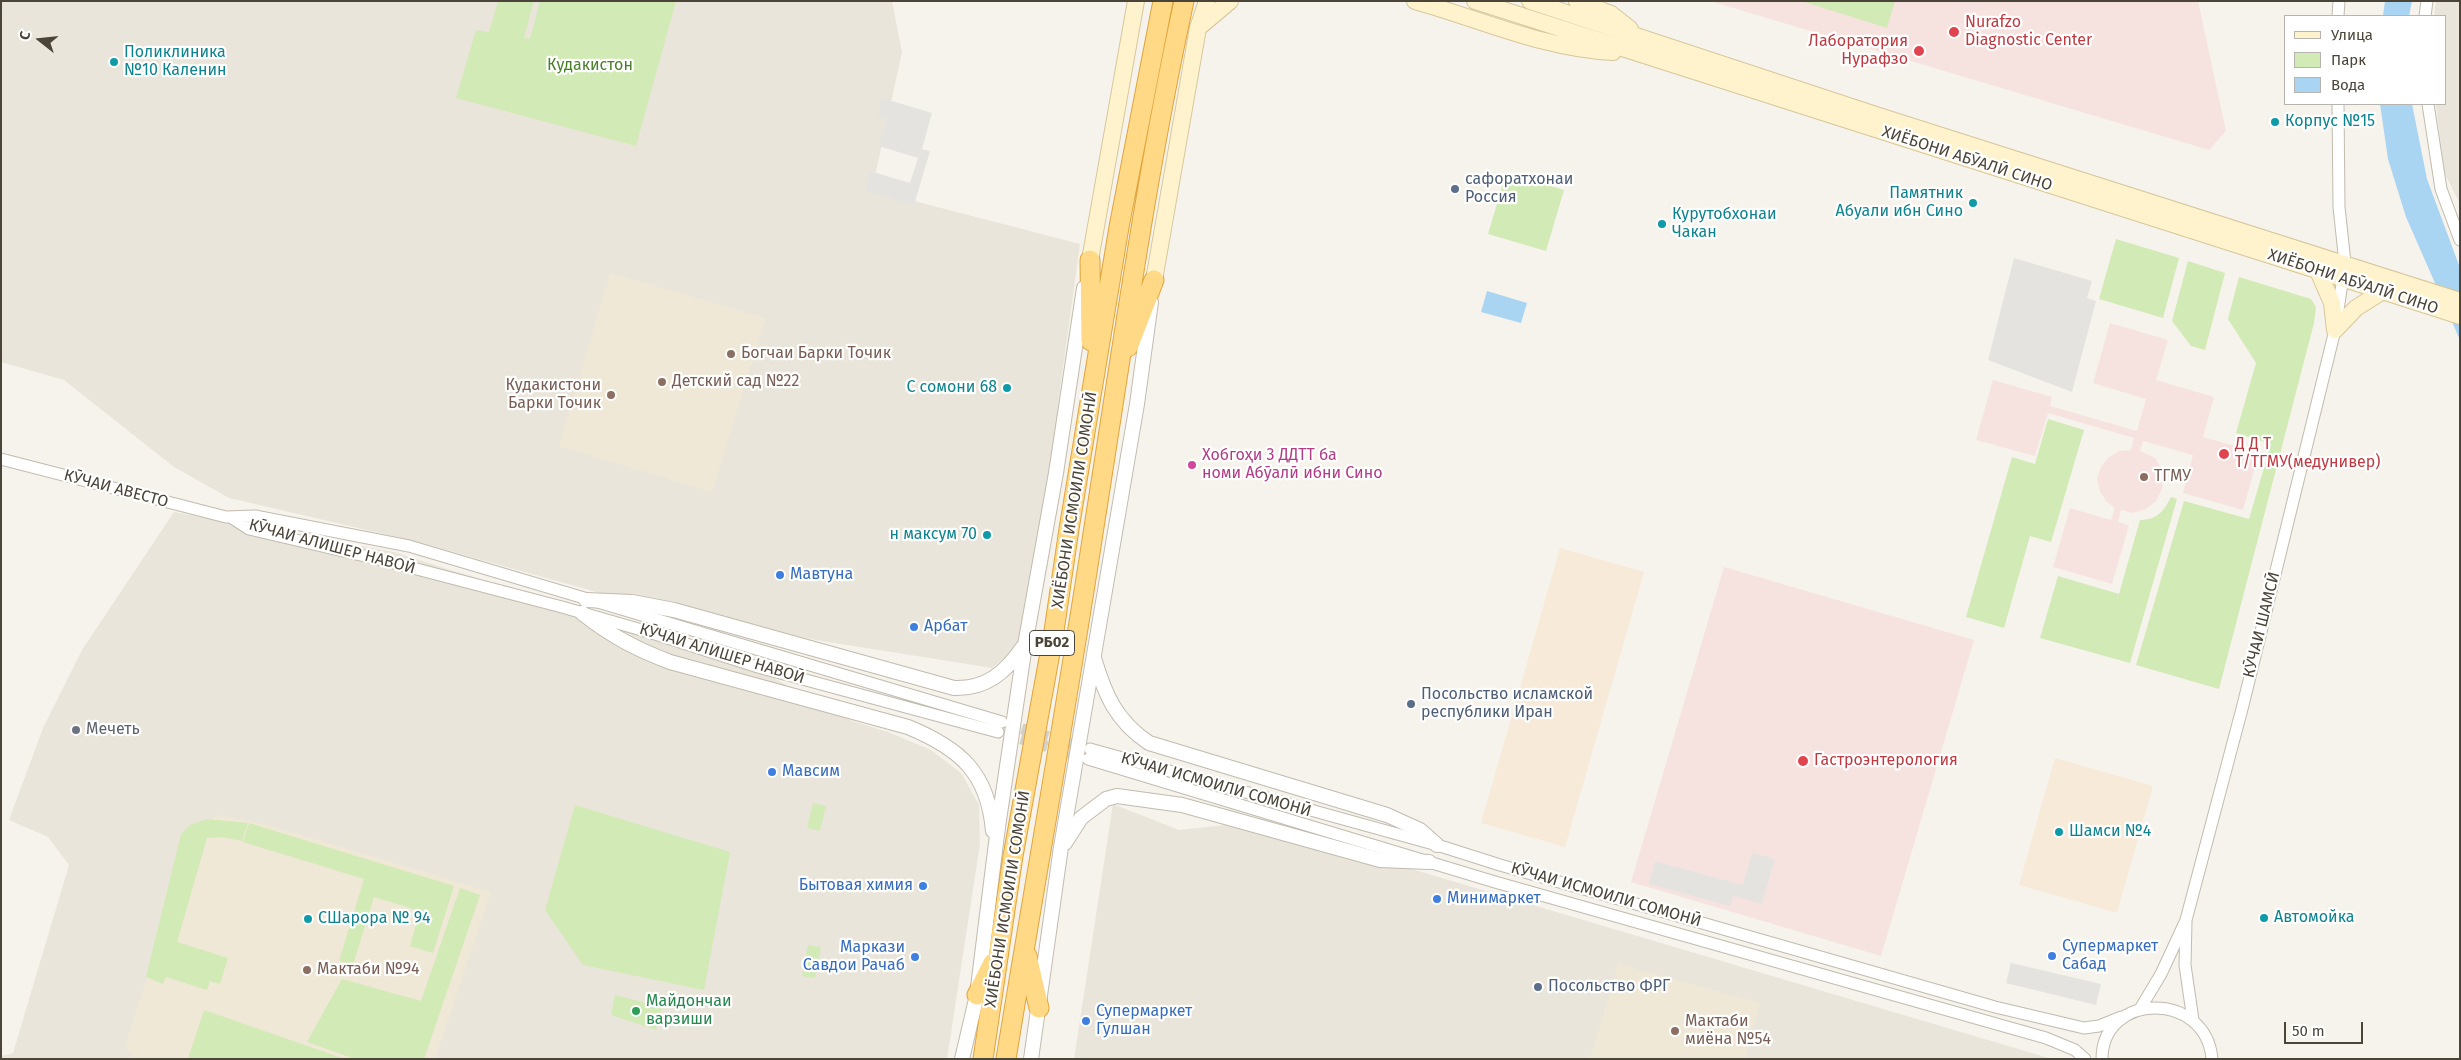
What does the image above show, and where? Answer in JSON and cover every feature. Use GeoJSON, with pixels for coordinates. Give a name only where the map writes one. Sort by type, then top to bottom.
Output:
{"type":"FeatureCollection","features":[{"type":"Feature","properties":{"kind":"highway","name":"ХИЁБОНИ ИСМОИЛИ СОМОНӢ"},"geometry":{"type":"LineString","coordinates":[[983,1059],[1002,944],[1013,856],[1054,631],[1119,228],[1163,1]]}},
{"type":"Feature","properties":{"kind":"highway","name":"ХИЁБОНИ ИСМОИЛИ СОМОНӢ"},"geometry":{"type":"LineString","coordinates":[[1006,1059],[1024,946],[1038,874],[1139,233],[1184,1]]}},
{"type":"Feature","properties":{"kind":"highway"},"geometry":{"type":"LineString","coordinates":[[1090,260],[1092,389]]}},
{"type":"Feature","properties":{"kind":"highway"},"geometry":{"type":"LineString","coordinates":[[1115,383],[1154,280]]}},
{"type":"Feature","properties":{"kind":"highway"},"geometry":{"type":"LineString","coordinates":[[977,995],[1002,944]]}},
{"type":"Feature","properties":{"kind":"highway"},"geometry":{"type":"LineString","coordinates":[[1024,946],[1039,1008]]}},
{"type":"Feature","properties":{"kind":"main road"},"geometry":{"type":"LineString","coordinates":[[1154,280],[1198,28],[1207,1]]}},
{"type":"Feature","properties":{"kind":"main road"},"geometry":{"type":"LineString","coordinates":[[1198,28],[1230,1]]}},
{"type":"Feature","properties":{"kind":"main road"},"geometry":{"type":"LineString","coordinates":[[1415,1],[1548,43],[1586,51],[1634,53]]}},
{"type":"Feature","properties":{"kind":"main road","name":"ХИЁБОНИ АБӮАЛӢ СИНО"},"geometry":{"type":"LineString","coordinates":[[1475,1],[2318,271],[2344,271]]}},
{"type":"Feature","properties":{"kind":"main road","name":"ХИЁБОНИ АБӮАЛӢ СИНО"},"geometry":{"type":"LineString","coordinates":[[1530,1],[2344,271],[2460,316]]}},
{"type":"Feature","properties":{"kind":"main road"},"geometry":{"type":"LineString","coordinates":[[1577,1],[1611,14],[1640,36]]}},
{"type":"Feature","properties":{"kind":"main road"},"geometry":{"type":"LineString","coordinates":[[1090,260],[1134,6]]}},
{"type":"Feature","properties":{"kind":"main road"},"geometry":{"type":"LineString","coordinates":[[2318,271],[2332,303],[2335,330]]}},
{"type":"Feature","properties":{"kind":"main road"},"geometry":{"type":"LineString","coordinates":[[2335,330],[2356,308],[2393,289]]}},
{"type":"Feature","properties":{"kind":"main road","name":"ХИЁБОНИ АБӮАЛӢ СИНО"},"geometry":{"type":"LineString","coordinates":[[2393,289],[2460,301]]}},
{"type":"Feature","properties":{"kind":"street"},"geometry":{"type":"LineString","coordinates":[[2338,15],[2339,1]]}},
{"type":"Feature","properties":{"kind":"street"},"geometry":{"type":"LineString","coordinates":[[2425,15],[2427,1]]}},
{"type":"Feature","properties":{"kind":"street","name":"КӮЧАИ ШАМСӢ"},"geometry":{"type":"LineString","coordinates":[[2140,1010],[2161,974],[2186,920],[2243,704],[2335,330],[2344,271],[2339,207],[2338,105]]}},
{"type":"Feature","properties":{"kind":"street"},"geometry":{"type":"LineString","coordinates":[[2428,105],[2441,189],[2460,240]]}},
{"type":"Feature","properties":{"kind":"street"},"geometry":{"type":"LineString","coordinates":[[962,1059],[977,995],[995,851],[1025,645],[1056,473],[1080,313],[1090,260]]}},
{"type":"Feature","properties":{"kind":"street"},"geometry":{"type":"LineString","coordinates":[[1031,1059],[1061,847],[1138,404],[1154,280]]}},
{"type":"Feature","properties":{"kind":"street","name":"КӮЧАИ АВЕСТО"},"geometry":{"type":"LineString","coordinates":[[1,459],[232,518]]}},
{"type":"Feature","properties":{"kind":"street","name":"КӮЧАИ АЛИШЕР НАВОӢ"},"geometry":{"type":"LineString","coordinates":[[232,518],[249,529],[584,607],[843,674],[1000,727],[840,689],[758,667],[652,632],[584,607],[420,549],[255,516],[232,518]]}},
{"type":"Feature","properties":{"kind":"street"},"geometry":{"type":"LineString","coordinates":[[413,568],[420,549]]}},
{"type":"Feature","properties":{"kind":"street"},"geometry":{"type":"LineString","coordinates":[[584,607],[632,602],[674,610],[954,688],[965,688],[988,683],[1010,666],[1025,645]]}},
{"type":"Feature","properties":{"kind":"street"},"geometry":{"type":"LineString","coordinates":[[584,607],[610,634],[632,648],[670,662],[908,727],[938,739],[959,755],[978,777],[992,821],[995,851]]}},
{"type":"Feature","properties":{"kind":"street"},"geometry":{"type":"LineString","coordinates":[[1093,656],[1113,708],[1132,732],[1149,743],[1387,816],[1420,830],[1436,845]]}},
{"type":"Feature","properties":{"kind":"street","name":"КӮЧАИ ИСМОИЛИ СОМОНӢ"},"geometry":{"type":"LineString","coordinates":[[2085,1059],[2075,1050],[2046,1038],[1429,862],[1291,820],[1089,754],[1436,845],[1995,1007],[2084,1028],[2099,1026],[2121,1017]]}},
{"type":"Feature","properties":{"kind":"street"},"geometry":{"type":"LineString","coordinates":[[1061,847],[1081,818],[1106,799],[1117,796],[1182,805],[1380,860],[1429,862]]}},
{"type":"Feature","properties":{"kind":"street"},"geometry":{"type":"LineString","coordinates":[[1291,820],[1295,807]]}},
{"type":"Feature","properties":{"kind":"street"},"geometry":{"type":"LineString","coordinates":[[1603,913],[1608,896]]}},
{"type":"Feature","properties":{"kind":"street","name":"КӮЧАИ ШАМСӢ"},"geometry":{"type":"LineString","coordinates":[[2186,920],[2185,964],[2193,1020],[2204,1034],[2211,1050],[2212,1059]]}},
{"type":"Feature","properties":{"kind":"street"},"geometry":{"type":"LineString","coordinates":[[2102,1059],[2108,1037],[2121,1017],[2140,1010],[2162,1007],[2183,1013],[2193,1020]]}},
{"type":"Feature","properties":{"kind":"shaded area"},"geometry":{"type":"Polygon","coordinates":[[[1,1],[892,1],[902,52],[872,190],[1080,244],[1058,404],[1050,549],[1024,643],[992,668],[816,640],[632,602],[414,541],[229,498],[174,467],[64,380],[1,362],[1,1]]]}},
{"type":"Feature","properties":{"kind":"shaded area"},"geometry":{"type":"Polygon","coordinates":[[[1710,1],[2198,1],[2226,131],[2209,150],[1710,1]]]}},
{"type":"Feature","properties":{"kind":"shaded area"},"geometry":{"type":"Polygon","coordinates":[[[2436,1],[2460,1],[2460,204],[2444,172],[2436,105],[2446,105],[2446,15],[2434,15],[2436,1]]]}},
{"type":"Feature","properties":{"kind":"shaded area"},"geometry":{"type":"Polygon","coordinates":[[[882,98],[932,113],[922,149],[930,151],[914,205],[865,191],[870,171],[910,183],[918,158],[879,146],[887,119],[877,116],[882,98]]]}},
{"type":"Feature","properties":{"kind":"shaded area"},"geometry":{"type":"Polygon","coordinates":[[[2014,258],[2092,281],[2087,298],[2096,301],[2072,392],[1988,360],[2014,258]]]}},
{"type":"Feature","properties":{"kind":"shaded area","name":"Детский сад №22"},"geometry":{"type":"Polygon","coordinates":[[[610,273],[766,318],[712,492],[559,446],[610,273]]]}},
{"type":"Feature","properties":{"kind":"shaded area","name":"Д Д Т Т/ТГМУ(медунивер)"},"geometry":{"type":"Polygon","coordinates":[[[2110,323],[2168,340],[2156,380],[2214,397],[2203,437],[2259,453],[2243,510],[2183,493],[2193,455],[2143,441],[2140,451],[2155,458],[2161,467],[2162,489],[2156,501],[2146,509],[2133,513],[2121,510],[2118,522],[2129,525],[2112,584],[2053,567],[2070,508],[2111,520],[2115,508],[2106,501],[2100,491],[2097,478],[2101,467],[2109,457],[2119,451],[2131,450],[2134,438],[2048,413],[2035,456],[1976,440],[1993,380],[2052,397],[2050,406],[2137,431],[2146,399],[2093,383],[2110,323]]]}},
{"type":"Feature","properties":{"kind":"shaded area"},"geometry":{"type":"Polygon","coordinates":[[[174,512],[394,552],[748,664],[852,721],[888,732],[931,750],[961,773],[979,805],[980,844],[947,1059],[1,1059],[1,1056],[13,1053],[69,865],[48,837],[9,820],[43,728],[82,650],[174,512]]]}},
{"type":"Feature","properties":{"kind":"shaded area"},"geometry":{"type":"Polygon","coordinates":[[[1560,548],[1644,572],[1565,847],[1481,823],[1560,548]]]}},
{"type":"Feature","properties":{"kind":"shaded area","name":"Гастроэнтерология"},"geometry":{"type":"Polygon","coordinates":[[[1724,567],[1974,640],[1881,956],[1631,882],[1724,567]]]}},
{"type":"Feature","properties":{"kind":"shaded area","name":"Шамси №4"},"geometry":{"type":"Polygon","coordinates":[[[2055,758],[2153,786],[2117,913],[2019,885],[2055,758]]]}},
{"type":"Feature","properties":{"kind":"shaded area"},"geometry":{"type":"Polygon","coordinates":[[[1113,804],[1179,830],[1253,822],[2052,1059],[1074,1059],[1113,804]]]}},
{"type":"Feature","properties":{"kind":"shaded area","name":"Мактаби №94"},"geometry":{"type":"Polygon","coordinates":[[[217,815],[268,825],[491,892],[435,1059],[136,1059],[125,1047],[190,841],[217,815]]]}},
{"type":"Feature","properties":{"kind":"shaded area"},"geometry":{"type":"Polygon","coordinates":[[[1752,853],[1775,859],[1762,904],[1733,896],[1730,906],[1649,884],[1655,861],[1743,885],[1752,853]]]}},
{"type":"Feature","properties":{"kind":"shaded area"},"geometry":{"type":"Polygon","coordinates":[[[2011,963],[2101,984],[2096,1005],[2006,983],[2011,963]]]}},
{"type":"Feature","properties":{"kind":"shaded area","name":"Мактаби миёна №54"},"geometry":{"type":"Polygon","coordinates":[[[1618,964],[1760,1003],[1745,1059],[1590,1059],[1618,964]]]}},
{"type":"Feature","properties":{"kind":"green space","name":"Кудакистон"},"geometry":{"type":"Polygon","coordinates":[[[498,1],[534,1],[524,38],[530,39],[540,1],[676,1],[636,146],[456,98],[476,30],[489,32],[498,1]]]}},
{"type":"Feature","properties":{"kind":"green space"},"geometry":{"type":"Polygon","coordinates":[[[1801,1],[1895,1],[1887,28],[1801,1]]]}},
{"type":"Feature","properties":{"kind":"green space"},"geometry":{"type":"Polygon","coordinates":[[[1506,173],[1564,190],[1546,251],[1488,234],[1506,173]]]}},
{"type":"Feature","properties":{"kind":"green space"},"geometry":{"type":"Polygon","coordinates":[[[2116,239],[2179,258],[2163,318],[2099,299],[2116,239]]]}},
{"type":"Feature","properties":{"kind":"green space"},"geometry":{"type":"Polygon","coordinates":[[[2188,261],[2225,273],[2205,350],[2191,346],[2172,321],[2188,261]]]}},
{"type":"Feature","properties":{"kind":"green space"},"geometry":{"type":"Polygon","coordinates":[[[2239,277],[2311,299],[2316,307],[2314,323],[2219,689],[2136,665],[2184,501],[2249,519],[2271,444],[2236,433],[2256,363],[2228,319],[2239,277]]]}},
{"type":"Feature","properties":{"kind":"green space"},"geometry":{"type":"Polygon","coordinates":[[[2048,419],[2084,430],[2051,542],[2030,536],[2004,628],[1966,617],[2012,457],[2035,464],[2048,419]]]}},
{"type":"Feature","properties":{"kind":"green space"},"geometry":{"type":"Polygon","coordinates":[[[2171,497],[2177,499],[2130,663],[2040,638],[2058,576],[2119,594],[2140,520],[2146,520],[2159,514],[2166,507],[2171,497]]]}},
{"type":"Feature","properties":{"kind":"green space"},"geometry":{"type":"Polygon","coordinates":[[[813,803],[826,806],[820,831],[807,828],[813,803]]]}},
{"type":"Feature","properties":{"kind":"green space"},"geometry":{"type":"Polygon","coordinates":[[[575,805],[730,852],[704,990],[583,965],[545,910],[575,805]]]}},
{"type":"Feature","properties":{"kind":"green space"},"geometry":{"type":"Polygon","coordinates":[[[206,819],[248,823],[242,841],[221,837],[207,838],[177,942],[228,958],[220,984],[210,981],[207,990],[166,977],[163,984],[146,977],[181,834],[190,825],[206,819]]]}},
{"type":"Feature","properties":{"kind":"green space"},"geometry":{"type":"Polygon","coordinates":[[[249,823],[454,886],[433,953],[410,946],[420,911],[374,897],[353,965],[339,961],[364,879],[243,842],[249,823]]]}},
{"type":"Feature","properties":{"kind":"green space"},"geometry":{"type":"Polygon","coordinates":[[[460,888],[480,895],[424,1059],[355,1059],[307,1042],[342,979],[421,1001],[460,888]]]}},
{"type":"Feature","properties":{"kind":"green space"},"geometry":{"type":"Polygon","coordinates":[[[808,945],[821,947],[815,978],[802,976],[808,945]]]}},
{"type":"Feature","properties":{"kind":"green space","name":"Майдончаи варзиши"},"geometry":{"type":"Polygon","coordinates":[[[615,995],[662,1007],[656,1030],[611,1015],[615,995]]]}},
{"type":"Feature","properties":{"kind":"green space"},"geometry":{"type":"Polygon","coordinates":[[[204,1010],[345,1059],[188,1059],[204,1010]]]}},
{"type":"Feature","properties":{"kind":"water"},"geometry":{"type":"Polygon","coordinates":[[[2385,1],[2412,1],[2409,15],[2383,15],[2385,1]]]}},
{"type":"Feature","properties":{"kind":"water"},"geometry":{"type":"Polygon","coordinates":[[[2380,105],[2412,105],[2427,179],[2460,268],[2460,340],[2406,217],[2388,159],[2380,105]]]}},
{"type":"Feature","properties":{"kind":"water"},"geometry":{"type":"Polygon","coordinates":[[[1487,291],[1527,303],[1521,323],[1481,312],[1487,291]]]}},
{"type":"Feature","properties":{"kind":"tunnel"},"geometry":{"type":"LineString","coordinates":[[1006,724],[1086,748]]}},
{"type":"Feature","properties":{"kind":"tunnel"},"geometry":{"type":"LineString","coordinates":[[1005,734],[1083,757]]}},
{"type":"Feature","properties":{"kind":"place","name":"Nurafzo Diagnostic Center"},"geometry":{"type":"Point","coordinates":[1954,32]}},
{"type":"Feature","properties":{"kind":"place","name":"Лаборатория Нурафзо"},"geometry":{"type":"Point","coordinates":[1919,51]}},
{"type":"Feature","properties":{"kind":"place","name":"Поликлиника №10 Каленин"},"geometry":{"type":"Point","coordinates":[114,62]}},
{"type":"Feature","properties":{"kind":"place","name":"Корпус №15"},"geometry":{"type":"Point","coordinates":[2275,122]}},
{"type":"Feature","properties":{"kind":"place","name":"сафоратхонаи Россия"},"geometry":{"type":"Point","coordinates":[1455,189]}},
{"type":"Feature","properties":{"kind":"place","name":"Памятник Абуали ибн Сино"},"geometry":{"type":"Point","coordinates":[1973,203]}},
{"type":"Feature","properties":{"kind":"place","name":"Курутобхонаи Чакан"},"geometry":{"type":"Point","coordinates":[1662,224]}},
{"type":"Feature","properties":{"kind":"place","name":"Богчаи Барки Точик"},"geometry":{"type":"Point","coordinates":[731,354]}},
{"type":"Feature","properties":{"kind":"place","name":"Детский сад №22"},"geometry":{"type":"Point","coordinates":[662,382]}},
{"type":"Feature","properties":{"kind":"place","name":"С сомони 68"},"geometry":{"type":"Point","coordinates":[1007,388]}},
{"type":"Feature","properties":{"kind":"place","name":"Кудакистони Барки Точик"},"geometry":{"type":"Point","coordinates":[611,395]}},
{"type":"Feature","properties":{"kind":"place","name":"Д Д Т Т/ТГМУ(медунивер)"},"geometry":{"type":"Point","coordinates":[2224,454]}},
{"type":"Feature","properties":{"kind":"place","name":"Хобгоҳи 3 ДДТТ ба номи Абӯалӣ ибни Сино"},"geometry":{"type":"Point","coordinates":[1192,465]}},
{"type":"Feature","properties":{"kind":"place","name":"ТГМУ"},"geometry":{"type":"Point","coordinates":[2144,477]}},
{"type":"Feature","properties":{"kind":"place","name":"н максум 70"},"geometry":{"type":"Point","coordinates":[987,535]}},
{"type":"Feature","properties":{"kind":"place","name":"Мавтуна"},"geometry":{"type":"Point","coordinates":[780,575]}},
{"type":"Feature","properties":{"kind":"place","name":"Арбат"},"geometry":{"type":"Point","coordinates":[914,627]}},
{"type":"Feature","properties":{"kind":"place","name":"Посольство исламской республики Иран"},"geometry":{"type":"Point","coordinates":[1411,704]}},
{"type":"Feature","properties":{"kind":"place","name":"Мечеть"},"geometry":{"type":"Point","coordinates":[76,730]}},
{"type":"Feature","properties":{"kind":"place","name":"Гастроэнтерология"},"geometry":{"type":"Point","coordinates":[1803,761]}},
{"type":"Feature","properties":{"kind":"place","name":"Мавсим"},"geometry":{"type":"Point","coordinates":[772,772]}},
{"type":"Feature","properties":{"kind":"place","name":"Шамси №4"},"geometry":{"type":"Point","coordinates":[2059,832]}},
{"type":"Feature","properties":{"kind":"place","name":"Бытовая химия"},"geometry":{"type":"Point","coordinates":[923,886]}},
{"type":"Feature","properties":{"kind":"place","name":"Минимаркет"},"geometry":{"type":"Point","coordinates":[1437,899]}},
{"type":"Feature","properties":{"kind":"place","name":"Автомойка"},"geometry":{"type":"Point","coordinates":[2264,918]}},
{"type":"Feature","properties":{"kind":"place","name":"СШарора № 94"},"geometry":{"type":"Point","coordinates":[308,919]}},
{"type":"Feature","properties":{"kind":"place","name":"Супермаркет Сабад"},"geometry":{"type":"Point","coordinates":[2052,956]}},
{"type":"Feature","properties":{"kind":"place","name":"Маркази Савдои Рачаб"},"geometry":{"type":"Point","coordinates":[915,957]}},
{"type":"Feature","properties":{"kind":"place","name":"Мактаби №94"},"geometry":{"type":"Point","coordinates":[307,970]}},
{"type":"Feature","properties":{"kind":"place","name":"Посольство ФРГ"},"geometry":{"type":"Point","coordinates":[1538,987]}},
{"type":"Feature","properties":{"kind":"place","name":"Майдончаи варзиши"},"geometry":{"type":"Point","coordinates":[636,1011]}},
{"type":"Feature","properties":{"kind":"place","name":"Супермаркет Гулшан"},"geometry":{"type":"Point","coordinates":[1086,1021]}},
{"type":"Feature","properties":{"kind":"place","name":"Мактаби миёна №54"},"geometry":{"type":"Point","coordinates":[1675,1031]}}]}
